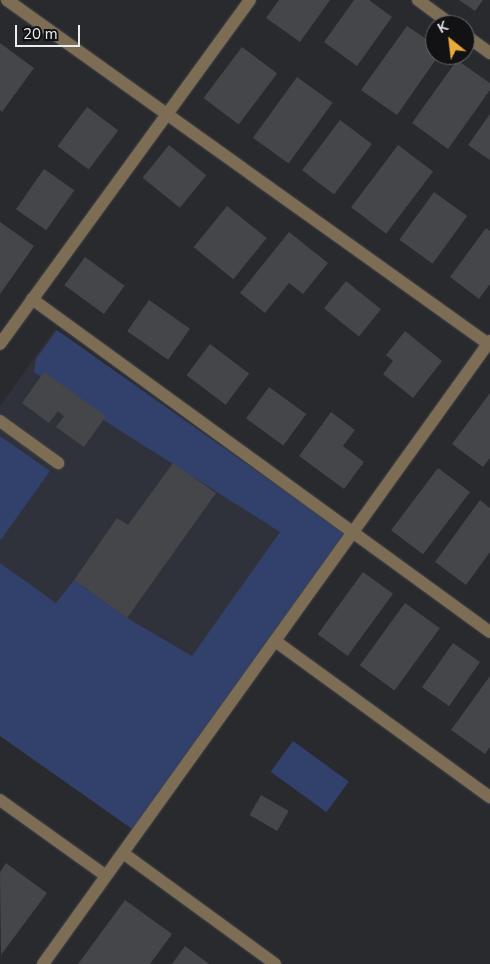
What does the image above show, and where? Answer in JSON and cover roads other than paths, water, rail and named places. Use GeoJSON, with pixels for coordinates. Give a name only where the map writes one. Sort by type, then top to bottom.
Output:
{"type":"FeatureCollection","features":[{"type":"Feature","properties":{"kind":"street"},"geometry":{"type":"LineString","coordinates":[[7,0],[489,343],[43,964]]}},
{"type":"Feature","properties":{"kind":"street"},"geometry":{"type":"LineString","coordinates":[[0,344],[250,0]]}},
{"type":"Feature","properties":{"kind":"street"},"geometry":{"type":"LineString","coordinates":[[418,0],[438,15]]}},
{"type":"Feature","properties":{"kind":"street"},"geometry":{"type":"LineString","coordinates":[[475,42],[490,53]]}},
{"type":"Feature","properties":{"kind":"street"},"geometry":{"type":"LineString","coordinates":[[32,299],[490,632]]}},
{"type":"Feature","properties":{"kind":"street"},"geometry":{"type":"LineString","coordinates":[[0,421],[58,463]]}},
{"type":"Feature","properties":{"kind":"street"},"geometry":{"type":"LineString","coordinates":[[275,641],[490,797]]}},
{"type":"Feature","properties":{"kind":"street"},"geometry":{"type":"LineString","coordinates":[[0,800],[106,876]]}},
{"type":"Feature","properties":{"kind":"street"},"geometry":{"type":"LineString","coordinates":[[123,853],[275,964]]}}]}
